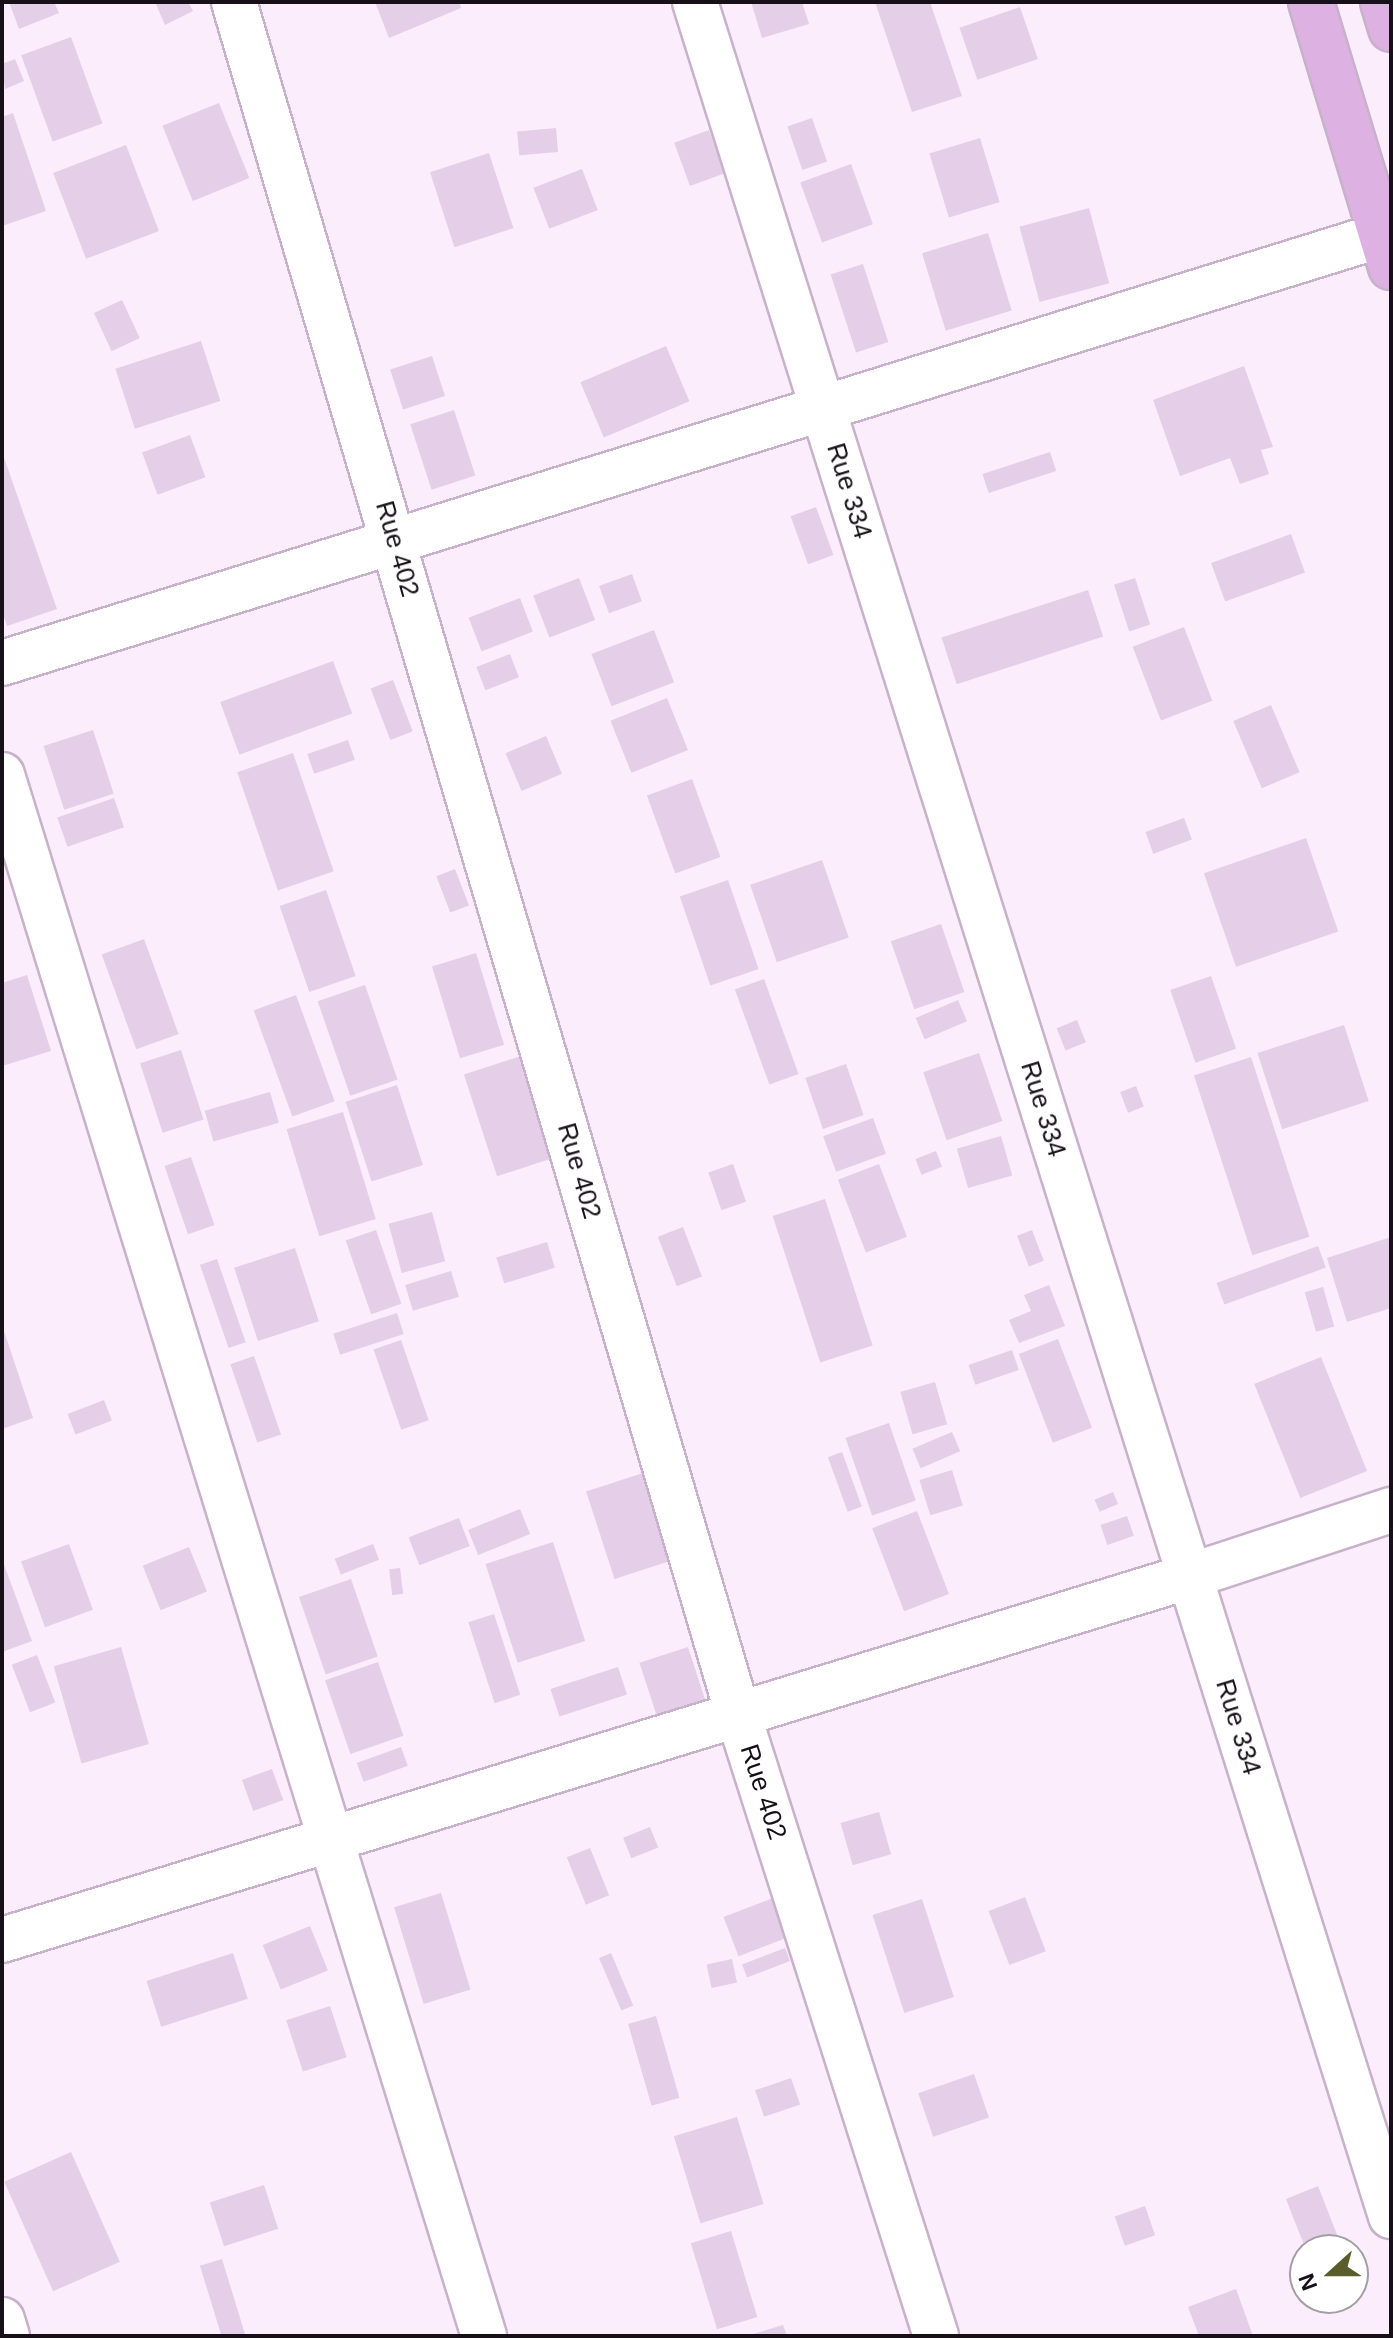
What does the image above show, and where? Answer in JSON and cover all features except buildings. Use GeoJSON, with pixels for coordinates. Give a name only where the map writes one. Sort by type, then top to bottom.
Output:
{"type":"FeatureCollection","features":[{"type":"Feature","properties":{"kind":"main road"},"geometry":{"type":"LineString","coordinates":[[1311,2],[1386,251]]}},
{"type":"Feature","properties":{"kind":"main road"},"geometry":{"type":"LineString","coordinates":[[1383,2],[1391,29]]}},
{"type":"Feature","properties":{"kind":"street","name":"Rue 402"},"geometry":{"type":"LineString","coordinates":[[234,2],[738,1714],[936,2336]]}},
{"type":"Feature","properties":{"kind":"street","name":"Rue 334"},"geometry":{"type":"LineString","coordinates":[[695,2],[1391,2216]]}},
{"type":"Feature","properties":{"kind":"street"},"geometry":{"type":"LineString","coordinates":[[2,663],[823,408],[1386,251]]}},
{"type":"Feature","properties":{"kind":"street"},"geometry":{"type":"LineString","coordinates":[[2,775],[484,2336]]}},
{"type":"Feature","properties":{"kind":"street"},"geometry":{"type":"LineString","coordinates":[[2,1940],[1190,1576],[1391,1510]]}},
{"type":"Feature","properties":{"kind":"street"},"geometry":{"type":"LineString","coordinates":[[2,2320],[7,2336]]}}]}
